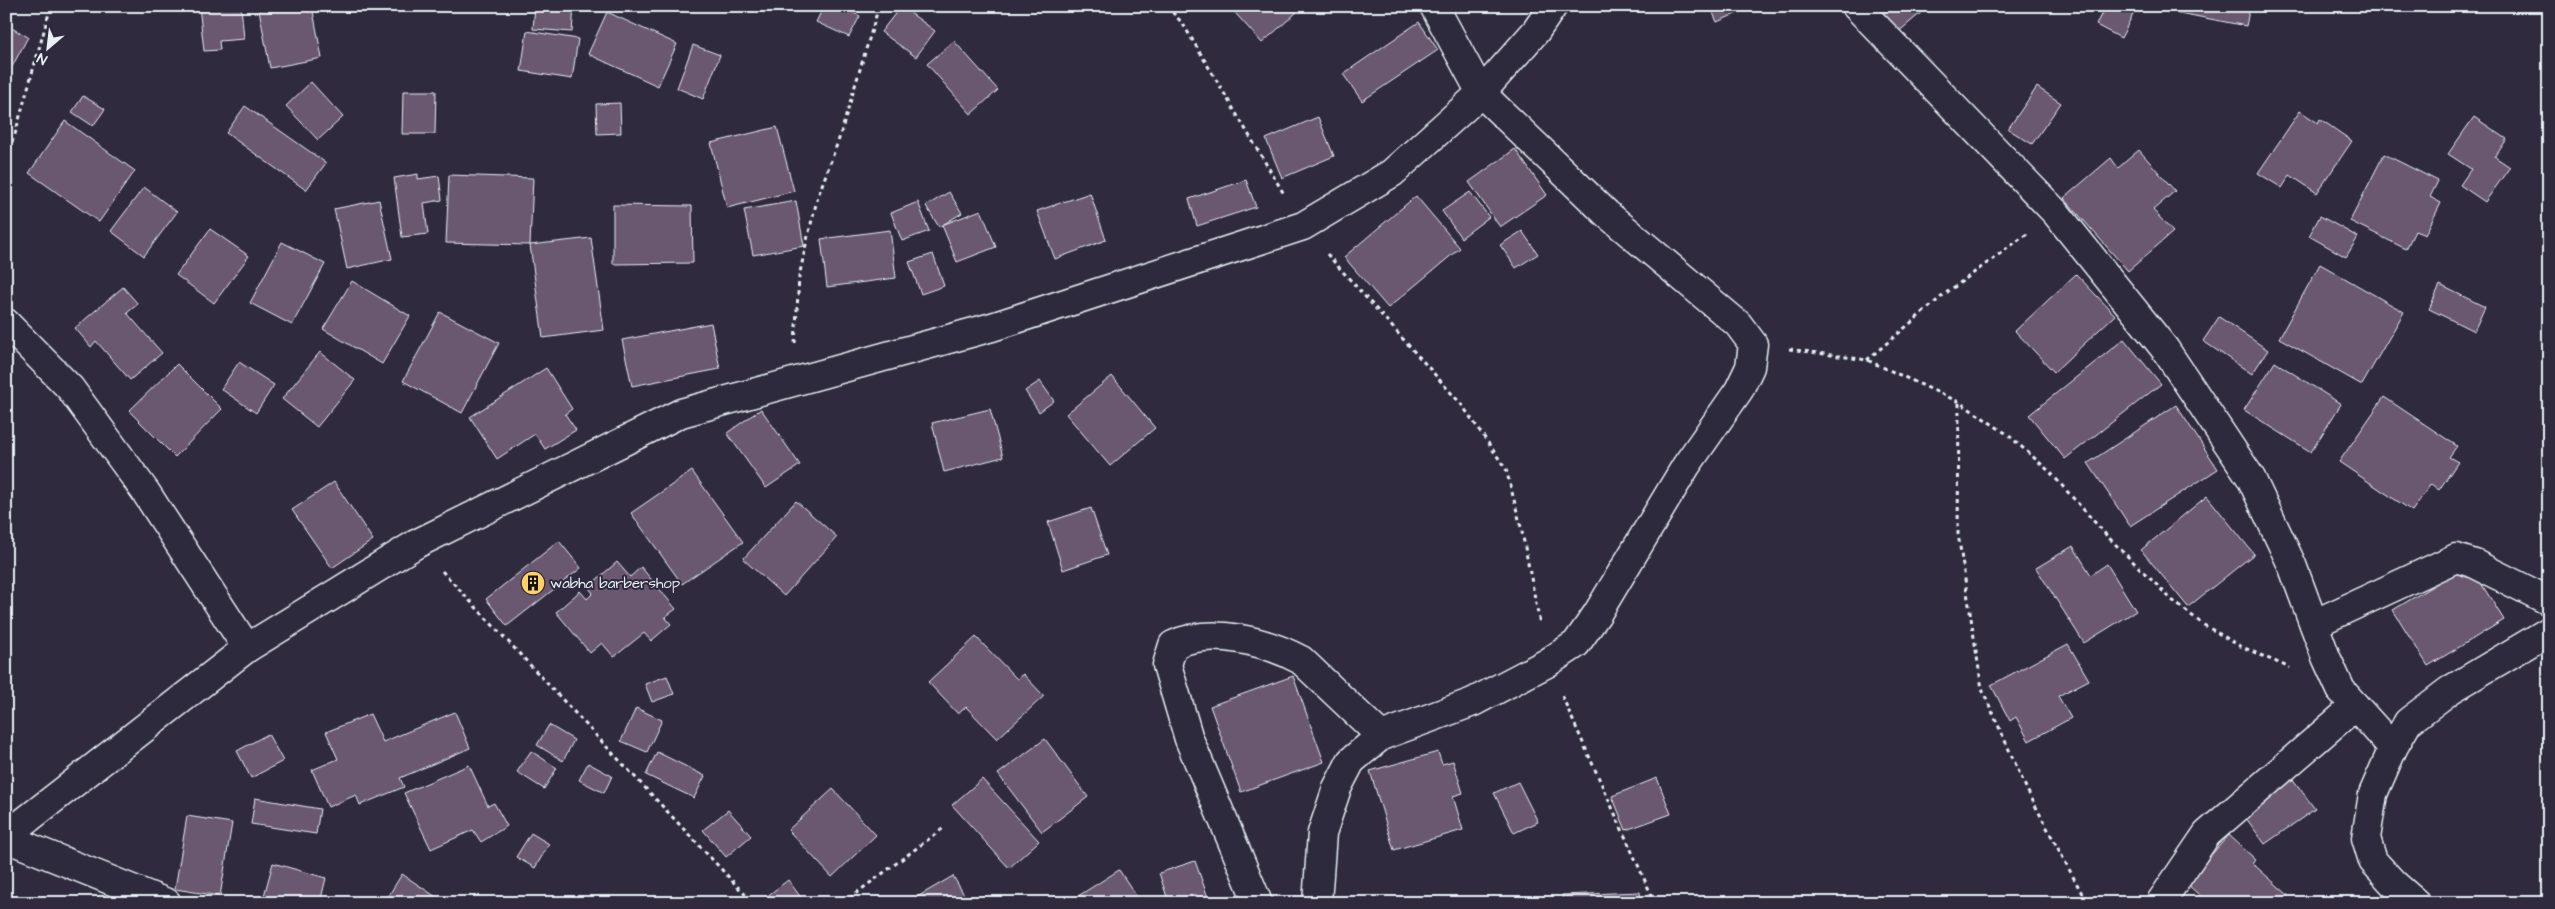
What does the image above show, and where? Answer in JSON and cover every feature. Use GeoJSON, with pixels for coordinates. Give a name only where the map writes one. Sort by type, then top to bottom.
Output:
{"type":"FeatureCollection","features":[{"type":"Feature","properties":{"kind":"street"},"geometry":{"type":"LineString","coordinates":[[1317,903],[1322,833],[1337,788],[1351,761],[1381,736],[1473,702],[1547,663],[1576,644],[1597,614],[1686,466],[1739,390],[1750,367],[1753,344],[1738,324],[1607,214],[1480,93],[1434,6]]}},
{"type":"Feature","properties":{"kind":"street"},"geometry":{"type":"LineString","coordinates":[[167,903],[6,837],[247,648],[416,544],[682,413],[992,327],[1303,226],[1392,173],[1480,93],[1536,31],[1553,6]]}},
{"type":"Feature","properties":{"kind":"street"},"geometry":{"type":"LineString","coordinates":[[1856,6],[2056,213],[2165,349],[2251,478],[2292,565],[2314,624],[2348,698],[2393,748]]}},
{"type":"Feature","properties":{"kind":"street"},"geometry":{"type":"LineString","coordinates":[[6,323],[70,388],[145,491],[247,648]]}},
{"type":"Feature","properties":{"kind":"street"},"geometry":{"type":"LineString","coordinates":[[2314,624],[2456,558],[2475,564],[2549,601]]}},
{"type":"Feature","properties":{"kind":"street"},"geometry":{"type":"LineString","coordinates":[[2416,903],[2393,883],[2373,861],[2366,838],[2373,794],[2393,748],[2408,722],[2450,690],[2549,631]]}},
{"type":"Feature","properties":{"kind":"street"},"geometry":{"type":"LineString","coordinates":[[1258,903],[1189,739],[1167,665],[1173,645],[1189,638],[1230,638],[1265,644],[1285,652],[1301,660],[1381,736]]}},
{"type":"Feature","properties":{"kind":"street"},"geometry":{"type":"LineString","coordinates":[[2160,903],[2207,834],[2348,698]]}},
{"type":"Feature","properties":{"kind":"path"},"geometry":{"type":"LineString","coordinates":[[6,157],[15,134],[52,6]]}},
{"type":"Feature","properties":{"kind":"path"},"geometry":{"type":"LineString","coordinates":[[794,381],[799,277],[807,240],[818,196],[840,136],[879,6]]}},
{"type":"Feature","properties":{"kind":"path"},"geometry":{"type":"LineString","coordinates":[[1167,6],[1182,24],[1303,226],[1462,405],[1506,469],[1521,527],[1547,663],[1655,903]]}},
{"type":"Feature","properties":{"kind":"path"},"geometry":{"type":"LineString","coordinates":[[1867,360],[1946,293],[2056,213]]}},
{"type":"Feature","properties":{"kind":"path"},"geometry":{"type":"LineString","coordinates":[[1753,344],[1867,360],[1959,402],[2006,434],[2049,470],[2108,537],[2172,600],[2204,625],[2240,646],[2348,698]]}},
{"type":"Feature","properties":{"kind":"path"},"geometry":{"type":"LineString","coordinates":[[1959,402],[1958,534],[1982,689],[2027,790],[2087,903]]}},
{"type":"Feature","properties":{"kind":"path"},"geometry":{"type":"LineString","coordinates":[[416,544],[754,903]]}},
{"type":"Feature","properties":{"kind":"path"},"geometry":{"type":"LineString","coordinates":[[843,903],[945,827]]}},
{"type":"Feature","properties":{"kind":"building"},"geometry":{"type":"Polygon","coordinates":[[[199,6],[241,6],[244,39],[219,41],[220,50],[204,51],[199,6]]]}},
{"type":"Feature","properties":{"kind":"building"},"geometry":{"type":"Polygon","coordinates":[[[278,6],[312,6],[322,58],[270,68],[259,10],[278,6]]]}},
{"type":"Feature","properties":{"kind":"building"},"geometry":{"type":"Polygon","coordinates":[[[535,6],[574,6],[572,32],[533,29],[535,6]]]}},
{"type":"Feature","properties":{"kind":"building"},"geometry":{"type":"Polygon","coordinates":[[[824,6],[839,6],[860,16],[849,37],[816,22],[824,6]]]}},
{"type":"Feature","properties":{"kind":"building"},"geometry":{"type":"Polygon","coordinates":[[[901,6],[935,31],[916,57],[881,32],[901,6]]]}},
{"type":"Feature","properties":{"kind":"building"},"geometry":{"type":"Polygon","coordinates":[[[1229,6],[1291,6],[1297,12],[1262,43],[1229,6]]]}},
{"type":"Feature","properties":{"kind":"building"},"geometry":{"type":"Polygon","coordinates":[[[1710,6],[1754,6],[1717,22],[1710,6]]]}},
{"type":"Feature","properties":{"kind":"building"},"geometry":{"type":"Polygon","coordinates":[[[1872,6],[1929,6],[1896,34],[1872,6]]]}},
{"type":"Feature","properties":{"kind":"building"},"geometry":{"type":"Polygon","coordinates":[[[2105,6],[2137,6],[2121,38],[2096,25],[2105,6]]]}},
{"type":"Feature","properties":{"kind":"building"},"geometry":{"type":"Polygon","coordinates":[[[2169,6],[2250,6],[2246,26],[2169,11],[2169,6]]]}},
{"type":"Feature","properties":{"kind":"building"},"geometry":{"type":"Polygon","coordinates":[[[607,12],[677,44],[658,86],[588,54],[607,12]]]}},
{"type":"Feature","properties":{"kind":"building"},"geometry":{"type":"Polygon","coordinates":[[[1419,22],[1438,50],[1362,101],[1343,74],[1419,22]]]}},
{"type":"Feature","properties":{"kind":"building"},"geometry":{"type":"Polygon","coordinates":[[[6,25],[28,37],[6,78],[6,25]]]}},
{"type":"Feature","properties":{"kind":"building"},"geometry":{"type":"Polygon","coordinates":[[[527,31],[578,39],[572,79],[521,71],[527,31]]]}},
{"type":"Feature","properties":{"kind":"building"},"geometry":{"type":"Polygon","coordinates":[[[954,41],[998,90],[971,114],[927,64],[954,41]]]}},
{"type":"Feature","properties":{"kind":"building"},"geometry":{"type":"Polygon","coordinates":[[[693,45],[720,55],[703,99],[677,88],[693,45]]]}},
{"type":"Feature","properties":{"kind":"building"},"geometry":{"type":"Polygon","coordinates":[[[311,82],[343,117],[318,140],[286,106],[311,82]]]}},
{"type":"Feature","properties":{"kind":"building"},"geometry":{"type":"Polygon","coordinates":[[[2037,87],[2061,103],[2032,144],[2008,129],[2037,87]]]}},
{"type":"Feature","properties":{"kind":"building"},"geometry":{"type":"Polygon","coordinates":[[[403,91],[436,91],[435,134],[402,134],[403,91]]]}},
{"type":"Feature","properties":{"kind":"building"},"geometry":{"type":"Polygon","coordinates":[[[83,96],[105,109],[93,126],[72,112],[83,96]]]}},
{"type":"Feature","properties":{"kind":"building"},"geometry":{"type":"Polygon","coordinates":[[[620,103],[621,133],[597,134],[596,104],[620,103]]]}},
{"type":"Feature","properties":{"kind":"building"},"geometry":{"type":"Polygon","coordinates":[[[245,106],[326,163],[306,190],[226,133],[245,106]]]}},
{"type":"Feature","properties":{"kind":"building"},"geometry":{"type":"Polygon","coordinates":[[[2300,111],[2318,123],[2320,119],[2352,141],[2317,193],[2290,175],[2282,188],[2258,173],[2300,111]]]}},
{"type":"Feature","properties":{"kind":"building"},"geometry":{"type":"Polygon","coordinates":[[[1318,117],[1334,156],[1282,178],[1266,139],[1318,117]]]}},
{"type":"Feature","properties":{"kind":"building"},"geometry":{"type":"Polygon","coordinates":[[[2474,117],[2507,139],[2495,157],[2510,167],[2485,202],[2460,185],[2471,169],[2448,154],[2474,117]]]}},
{"type":"Feature","properties":{"kind":"building"},"geometry":{"type":"Polygon","coordinates":[[[65,121],[135,171],[99,222],[29,173],[65,121]]]}},
{"type":"Feature","properties":{"kind":"building"},"geometry":{"type":"Polygon","coordinates":[[[777,127],[794,191],[727,208],[711,143],[777,127]]]}},
{"type":"Feature","properties":{"kind":"building"},"geometry":{"type":"Polygon","coordinates":[[[1515,149],[1547,195],[1500,227],[1469,182],[1515,149]]]}},
{"type":"Feature","properties":{"kind":"building"},"geometry":{"type":"Polygon","coordinates":[[[2139,150],[2175,191],[2153,210],[2173,232],[2128,271],[2064,198],[2111,158],[2118,168],[2139,150]]]}},
{"type":"Feature","properties":{"kind":"building"},"geometry":{"type":"Polygon","coordinates":[[[2384,154],[2438,181],[2430,197],[2441,203],[2425,235],[2415,231],[2406,249],[2350,221],[2384,154]]]}},
{"type":"Feature","properties":{"kind":"building"},"geometry":{"type":"Polygon","coordinates":[[[418,174],[418,179],[439,176],[442,200],[424,203],[428,234],[402,237],[394,178],[418,174]]]}},
{"type":"Feature","properties":{"kind":"building"},"geometry":{"type":"Polygon","coordinates":[[[449,175],[533,178],[530,245],[446,243],[449,175]]]}},
{"type":"Feature","properties":{"kind":"building"},"geometry":{"type":"Polygon","coordinates":[[[1246,180],[1256,207],[1197,226],[1189,199],[1246,180]]]}},
{"type":"Feature","properties":{"kind":"building"},"geometry":{"type":"Polygon","coordinates":[[[144,187],[177,212],[144,256],[111,231],[144,187]]]}},
{"type":"Feature","properties":{"kind":"building"},"geometry":{"type":"Polygon","coordinates":[[[949,192],[962,213],[939,227],[926,206],[949,192]]]}},
{"type":"Feature","properties":{"kind":"building"},"geometry":{"type":"Polygon","coordinates":[[[1470,192],[1489,217],[1461,238],[1442,211],[1470,192]]]}},
{"type":"Feature","properties":{"kind":"building"},"geometry":{"type":"Polygon","coordinates":[[[1090,193],[1106,240],[1055,259],[1037,211],[1090,193]]]}},
{"type":"Feature","properties":{"kind":"building"},"geometry":{"type":"Polygon","coordinates":[[[1416,196],[1460,248],[1388,308],[1344,257],[1416,196]]]}},
{"type":"Feature","properties":{"kind":"building"},"geometry":{"type":"Polygon","coordinates":[[[379,200],[392,259],[347,269],[334,209],[379,200]]]}},
{"type":"Feature","properties":{"kind":"building"},"geometry":{"type":"Polygon","coordinates":[[[796,201],[804,246],[753,255],[744,210],[796,201]]]}},
{"type":"Feature","properties":{"kind":"building"},"geometry":{"type":"Polygon","coordinates":[[[918,202],[929,231],[902,241],[891,213],[918,202]]]}},
{"type":"Feature","properties":{"kind":"building"},"geometry":{"type":"Polygon","coordinates":[[[613,205],[692,206],[693,263],[613,264],[613,205]]]}},
{"type":"Feature","properties":{"kind":"building"},"geometry":{"type":"Polygon","coordinates":[[[981,210],[996,247],[957,262],[942,225],[981,210]]]}},
{"type":"Feature","properties":{"kind":"building"},"geometry":{"type":"Polygon","coordinates":[[[2320,216],[2358,237],[2346,257],[2309,236],[2320,216]]]}},
{"type":"Feature","properties":{"kind":"building"},"geometry":{"type":"Polygon","coordinates":[[[210,229],[249,256],[214,303],[176,275],[210,229]]]}},
{"type":"Feature","properties":{"kind":"building"},"geometry":{"type":"Polygon","coordinates":[[[890,230],[896,278],[827,287],[821,239],[890,230]]]}},
{"type":"Feature","properties":{"kind":"building"},"geometry":{"type":"Polygon","coordinates":[[[1522,231],[1538,254],[1516,268],[1500,245],[1522,231]]]}},
{"type":"Feature","properties":{"kind":"building"},"geometry":{"type":"Polygon","coordinates":[[[591,238],[604,330],[543,338],[530,245],[591,238]]]}},
{"type":"Feature","properties":{"kind":"building"},"geometry":{"type":"Polygon","coordinates":[[[282,242],[325,264],[292,325],[250,303],[282,242]]]}},
{"type":"Feature","properties":{"kind":"building"},"geometry":{"type":"Polygon","coordinates":[[[933,254],[944,286],[921,294],[909,262],[933,254]]]}},
{"type":"Feature","properties":{"kind":"building"},"geometry":{"type":"Polygon","coordinates":[[[2320,264],[2404,312],[2362,385],[2279,338],[2320,264]]]}},
{"type":"Feature","properties":{"kind":"building"},"geometry":{"type":"Polygon","coordinates":[[[2076,274],[2115,315],[2054,372],[2015,331],[2076,274]]]}},
{"type":"Feature","properties":{"kind":"building"},"geometry":{"type":"Polygon","coordinates":[[[352,281],[410,316],[382,364],[323,329],[352,281]]]}},
{"type":"Feature","properties":{"kind":"building"},"geometry":{"type":"Polygon","coordinates":[[[2440,285],[2485,307],[2474,331],[2429,309],[2440,285]]]}},
{"type":"Feature","properties":{"kind":"building"},"geometry":{"type":"Polygon","coordinates":[[[123,287],[138,304],[127,313],[162,353],[130,380],[96,341],[91,347],[75,328],[123,287]]]}},
{"type":"Feature","properties":{"kind":"building"},"geometry":{"type":"Polygon","coordinates":[[[440,312],[499,343],[462,413],[403,381],[440,312]]]}},
{"type":"Feature","properties":{"kind":"building"},"geometry":{"type":"Polygon","coordinates":[[[2219,317],[2268,350],[2252,374],[2203,341],[2219,317]]]}},
{"type":"Feature","properties":{"kind":"building"},"geometry":{"type":"Polygon","coordinates":[[[711,323],[720,369],[632,386],[622,340],[711,323]]]}},
{"type":"Feature","properties":{"kind":"building"},"geometry":{"type":"Polygon","coordinates":[[[2124,339],[2161,384],[2065,459],[2029,415],[2124,339]]]}},
{"type":"Feature","properties":{"kind":"building"},"geometry":{"type":"Polygon","coordinates":[[[320,352],[355,380],[317,427],[282,399],[320,352]]]}},
{"type":"Feature","properties":{"kind":"building"},"geometry":{"type":"Polygon","coordinates":[[[239,362],[274,385],[256,413],[221,389],[239,362]]]}},
{"type":"Feature","properties":{"kind":"building"},"geometry":{"type":"Polygon","coordinates":[[[2275,362],[2341,404],[2311,452],[2244,410],[2275,362]]]}},
{"type":"Feature","properties":{"kind":"building"},"geometry":{"type":"Polygon","coordinates":[[[177,364],[222,409],[175,457],[129,411],[177,364]]]}},
{"type":"Feature","properties":{"kind":"building"},"geometry":{"type":"Polygon","coordinates":[[[546,368],[572,409],[565,414],[576,430],[545,449],[535,434],[497,459],[470,417],[546,368]]]}},
{"type":"Feature","properties":{"kind":"building"},"geometry":{"type":"Polygon","coordinates":[[[1112,376],[1155,428],[1110,466],[1066,414],[1112,376]]]}},
{"type":"Feature","properties":{"kind":"building"},"geometry":{"type":"Polygon","coordinates":[[[1040,381],[1054,401],[1039,412],[1025,391],[1040,381]]]}},
{"type":"Feature","properties":{"kind":"building"},"geometry":{"type":"Polygon","coordinates":[[[2384,397],[2457,446],[2449,457],[2458,462],[2439,490],[2431,484],[2412,511],[2339,462],[2384,397]]]}},
{"type":"Feature","properties":{"kind":"building"},"geometry":{"type":"Polygon","coordinates":[[[2176,405],[2218,469],[2130,526],[2088,463],[2176,405]]]}},
{"type":"Feature","properties":{"kind":"building"},"geometry":{"type":"Polygon","coordinates":[[[761,409],[800,465],[766,488],[727,433],[761,409]]]}},
{"type":"Feature","properties":{"kind":"building"},"geometry":{"type":"Polygon","coordinates":[[[990,409],[1003,457],[944,472],[932,423],[990,409]]]}},
{"type":"Feature","properties":{"kind":"building"},"geometry":{"type":"Polygon","coordinates":[[[692,471],[743,542],[682,584],[631,513],[692,471]]]}},
{"type":"Feature","properties":{"kind":"building"},"geometry":{"type":"Polygon","coordinates":[[[334,482],[373,540],[332,568],[292,510],[334,482]]]}},
{"type":"Feature","properties":{"kind":"building"},"geometry":{"type":"Polygon","coordinates":[[[2207,496],[2254,554],[2188,607],[2141,550],[2207,496]]]}},
{"type":"Feature","properties":{"kind":"building"},"geometry":{"type":"Polygon","coordinates":[[[796,501],[837,537],[784,596],[743,559],[796,501]]]}},
{"type":"Feature","properties":{"kind":"building"},"geometry":{"type":"Polygon","coordinates":[[[1091,508],[1107,555],[1063,570],[1048,522],[1091,508]]]}},
{"type":"Feature","properties":{"kind":"building","name":"wabha barbershop"},"geometry":{"type":"Polygon","coordinates":[[[559,541],[581,568],[507,626],[486,599],[559,541]]]}},
{"type":"Feature","properties":{"kind":"building"},"geometry":{"type":"Polygon","coordinates":[[[2073,546],[2091,575],[2107,564],[2136,611],[2084,643],[2036,568],[2073,546]]]}},
{"type":"Feature","properties":{"kind":"building"},"geometry":{"type":"Polygon","coordinates":[[[617,562],[630,577],[641,567],[676,609],[665,617],[671,624],[651,641],[644,633],[614,657],[602,643],[590,653],[556,612],[580,591],[587,599],[593,593],[588,587],[617,562]]]}},
{"type":"Feature","properties":{"kind":"building"},"geometry":{"type":"Polygon","coordinates":[[[2469,564],[2504,620],[2428,666],[2393,610],[2469,564]]]}},
{"type":"Feature","properties":{"kind":"building"},"geometry":{"type":"Polygon","coordinates":[[[976,637],[1017,679],[1023,674],[1044,696],[997,739],[966,707],[958,714],[928,682],[976,637]]]}},
{"type":"Feature","properties":{"kind":"building"},"geometry":{"type":"Polygon","coordinates":[[[2068,644],[2089,680],[2058,696],[2071,718],[2029,741],[2016,717],[2010,721],[1991,685],[2068,644]]]}},
{"type":"Feature","properties":{"kind":"building"},"geometry":{"type":"Polygon","coordinates":[[[667,676],[674,694],[652,702],[645,684],[667,676]]]}},
{"type":"Feature","properties":{"kind":"building"},"geometry":{"type":"Polygon","coordinates":[[[1293,676],[1324,762],[1241,792],[1210,706],[1293,676]]]}},
{"type":"Feature","properties":{"kind":"building"},"geometry":{"type":"Polygon","coordinates":[[[636,708],[662,720],[647,752],[621,741],[636,708]]]}},
{"type":"Feature","properties":{"kind":"building"},"geometry":{"type":"Polygon","coordinates":[[[455,712],[470,748],[400,778],[404,787],[360,805],[356,795],[328,807],[312,770],[338,759],[326,732],[370,714],[383,742],[455,712]]]}},
{"type":"Feature","properties":{"kind":"building"},"geometry":{"type":"Polygon","coordinates":[[[549,725],[574,740],[563,761],[537,745],[549,725]]]}},
{"type":"Feature","properties":{"kind":"building"},"geometry":{"type":"Polygon","coordinates":[[[268,734],[283,761],[251,778],[237,751],[268,734]]]}},
{"type":"Feature","properties":{"kind":"building"},"geometry":{"type":"Polygon","coordinates":[[[1045,739],[1088,797],[1042,832],[998,774],[1045,739]]]}},
{"type":"Feature","properties":{"kind":"building"},"geometry":{"type":"Polygon","coordinates":[[[531,751],[557,768],[544,789],[517,772],[531,751]]]}},
{"type":"Feature","properties":{"kind":"building"},"geometry":{"type":"Polygon","coordinates":[[[657,752],[705,776],[694,798],[646,775],[657,752]]]}},
{"type":"Feature","properties":{"kind":"building"},"geometry":{"type":"Polygon","coordinates":[[[1438,752],[1442,764],[1453,761],[1463,793],[1453,796],[1463,830],[1394,850],[1370,771],[1438,752]]]}},
{"type":"Feature","properties":{"kind":"building"},"geometry":{"type":"Polygon","coordinates":[[[588,763],[612,776],[604,793],[579,780],[588,763]]]}},
{"type":"Feature","properties":{"kind":"building"},"geometry":{"type":"Polygon","coordinates":[[[469,765],[488,806],[494,803],[507,826],[481,842],[473,830],[431,849],[404,793],[469,765]]]}},
{"type":"Feature","properties":{"kind":"building"},"geometry":{"type":"Polygon","coordinates":[[[1657,778],[1671,814],[1626,830],[1612,796],[1657,778]]]}},
{"type":"Feature","properties":{"kind":"building"},"geometry":{"type":"Polygon","coordinates":[[[2292,778],[2315,809],[2265,844],[2243,814],[2292,778]]]}},
{"type":"Feature","properties":{"kind":"building"},"geometry":{"type":"Polygon","coordinates":[[[982,779],[1039,841],[1009,868],[952,805],[982,779]]]}},
{"type":"Feature","properties":{"kind":"building"},"geometry":{"type":"Polygon","coordinates":[[[1518,782],[1538,822],[1514,833],[1494,793],[1518,782]]]}},
{"type":"Feature","properties":{"kind":"building"},"geometry":{"type":"Polygon","coordinates":[[[833,789],[876,835],[832,877],[788,830],[833,789]]]}},
{"type":"Feature","properties":{"kind":"building"},"geometry":{"type":"Polygon","coordinates":[[[255,798],[320,809],[316,834],[251,824],[255,798]]]}},
{"type":"Feature","properties":{"kind":"building"},"geometry":{"type":"Polygon","coordinates":[[[728,810],[751,836],[726,857],[703,830],[728,810]]]}},
{"type":"Feature","properties":{"kind":"building"},"geometry":{"type":"Polygon","coordinates":[[[187,816],[232,823],[220,896],[175,889],[187,816]]]}},
{"type":"Feature","properties":{"kind":"building"},"geometry":{"type":"Polygon","coordinates":[[[531,833],[549,844],[535,868],[516,857],[531,833]]]}},
{"type":"Feature","properties":{"kind":"building"},"geometry":{"type":"Polygon","coordinates":[[[2229,835],[2255,859],[2252,863],[2288,895],[2281,903],[2208,903],[2186,883],[2229,835]]]}},
{"type":"Feature","properties":{"kind":"building"},"geometry":{"type":"Polygon","coordinates":[[[1195,861],[1210,903],[1169,903],[1159,873],[1195,861]]]}},
{"type":"Feature","properties":{"kind":"building"},"geometry":{"type":"Polygon","coordinates":[[[273,863],[326,878],[320,903],[262,903],[273,863]]]}},
{"type":"Feature","properties":{"kind":"building"},"geometry":{"type":"Polygon","coordinates":[[[1119,870],[1141,903],[1074,903],[1072,900],[1119,870]]]}},
{"type":"Feature","properties":{"kind":"building"},"geometry":{"type":"Polygon","coordinates":[[[402,874],[445,903],[384,903],[402,874]]]}},
{"type":"Feature","properties":{"kind":"building"},"geometry":{"type":"Polygon","coordinates":[[[953,876],[969,903],[913,903],[912,900],[953,876]]]}},
{"type":"Feature","properties":{"kind":"building"},"geometry":{"type":"Polygon","coordinates":[[[788,880],[805,903],[770,903],[766,897],[788,880]]]}},
{"type":"Feature","properties":{"kind":"building"},"geometry":{"type":"Polygon","coordinates":[[[1640,892],[1641,903],[1563,903],[1562,895],[1640,892]]]}},
{"type":"Feature","properties":{"kind":"place","name":"wabha barbershop"},"geometry":{"type":"Point","coordinates":[533,583]}}]}
